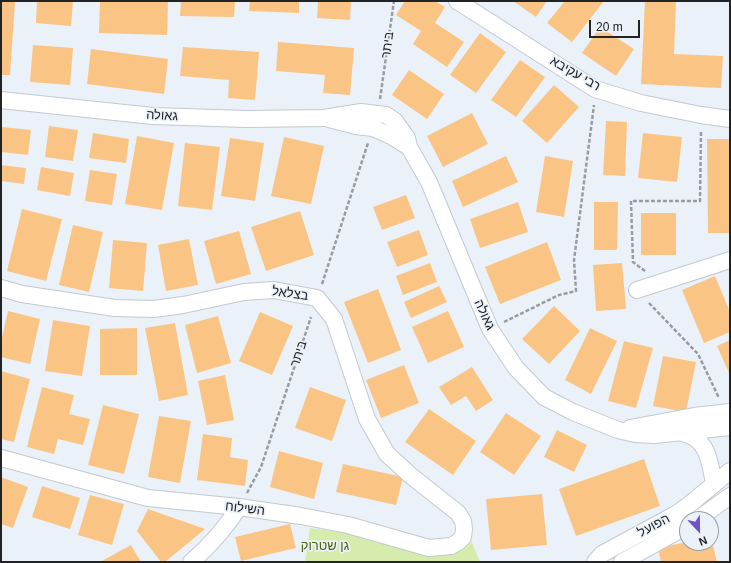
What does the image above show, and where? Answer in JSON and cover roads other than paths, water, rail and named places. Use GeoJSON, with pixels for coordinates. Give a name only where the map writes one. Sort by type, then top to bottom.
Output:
{"type":"FeatureCollection","features":[{"type":"Feature","properties":{"kind":"street","name":"רבי עקיבא"},"geometry":{"type":"LineString","coordinates":[[457,1],[596,89],[641,103],[730,119]]}},
{"type":"Feature","properties":{"kind":"street","name":"גאולה"},"geometry":{"type":"LineString","coordinates":[[1,100],[153,116],[246,119],[324,118],[361,112],[375,121],[386,115],[395,121],[408,138],[409,147],[429,182],[490,329],[516,368],[544,397],[572,412],[618,430],[636,434],[654,435],[682,433],[729,417]]}},
{"type":"Feature","properties":{"kind":"street"},"geometry":{"type":"LineString","coordinates":[[637,290],[730,260]]}},
{"type":"Feature","properties":{"kind":"street","name":"בצלאל"},"geometry":{"type":"LineString","coordinates":[[1,288],[22,294],[123,308],[154,309],[183,305],[244,292],[274,290],[317,298],[334,319],[367,419],[387,454],[458,514]]}},
{"type":"Feature","properties":{"kind":"street"},"geometry":{"type":"LineString","coordinates":[[618,430],[694,416],[729,417]]}},
{"type":"Feature","properties":{"kind":"street"},"geometry":{"type":"LineString","coordinates":[[682,433],[690,434],[699,440],[705,449],[714,484]]}},
{"type":"Feature","properties":{"kind":"street","name":"השילוח"},"geometry":{"type":"LineString","coordinates":[[1,458],[148,498],[239,507],[301,516],[348,525],[429,548],[451,546],[463,537],[463,521],[458,514]]}},
{"type":"Feature","properties":{"kind":"street","name":"הפועל"},"geometry":{"type":"LineString","coordinates":[[594,562],[602,554],[676,514],[730,471]]}},
{"type":"Feature","properties":{"kind":"street"},"geometry":{"type":"LineString","coordinates":[[709,511],[730,496]]}},
{"type":"Feature","properties":{"kind":"street"},"geometry":{"type":"LineString","coordinates":[[191,562],[225,528],[239,507]]}},
{"type":"Feature","properties":{"kind":"street","name":"הפועל"},"geometry":{"type":"LineString","coordinates":[[622,562],[679,531]]}},
{"type":"Feature","properties":{"kind":"street"},"geometry":{"type":"LineString","coordinates":[[648,562],[652,546]]}},
{"type":"Feature","properties":{"kind":"park label","name":"גן שטרוק"},"geometry":{"type":"Point","coordinates":[325,546]}}]}
